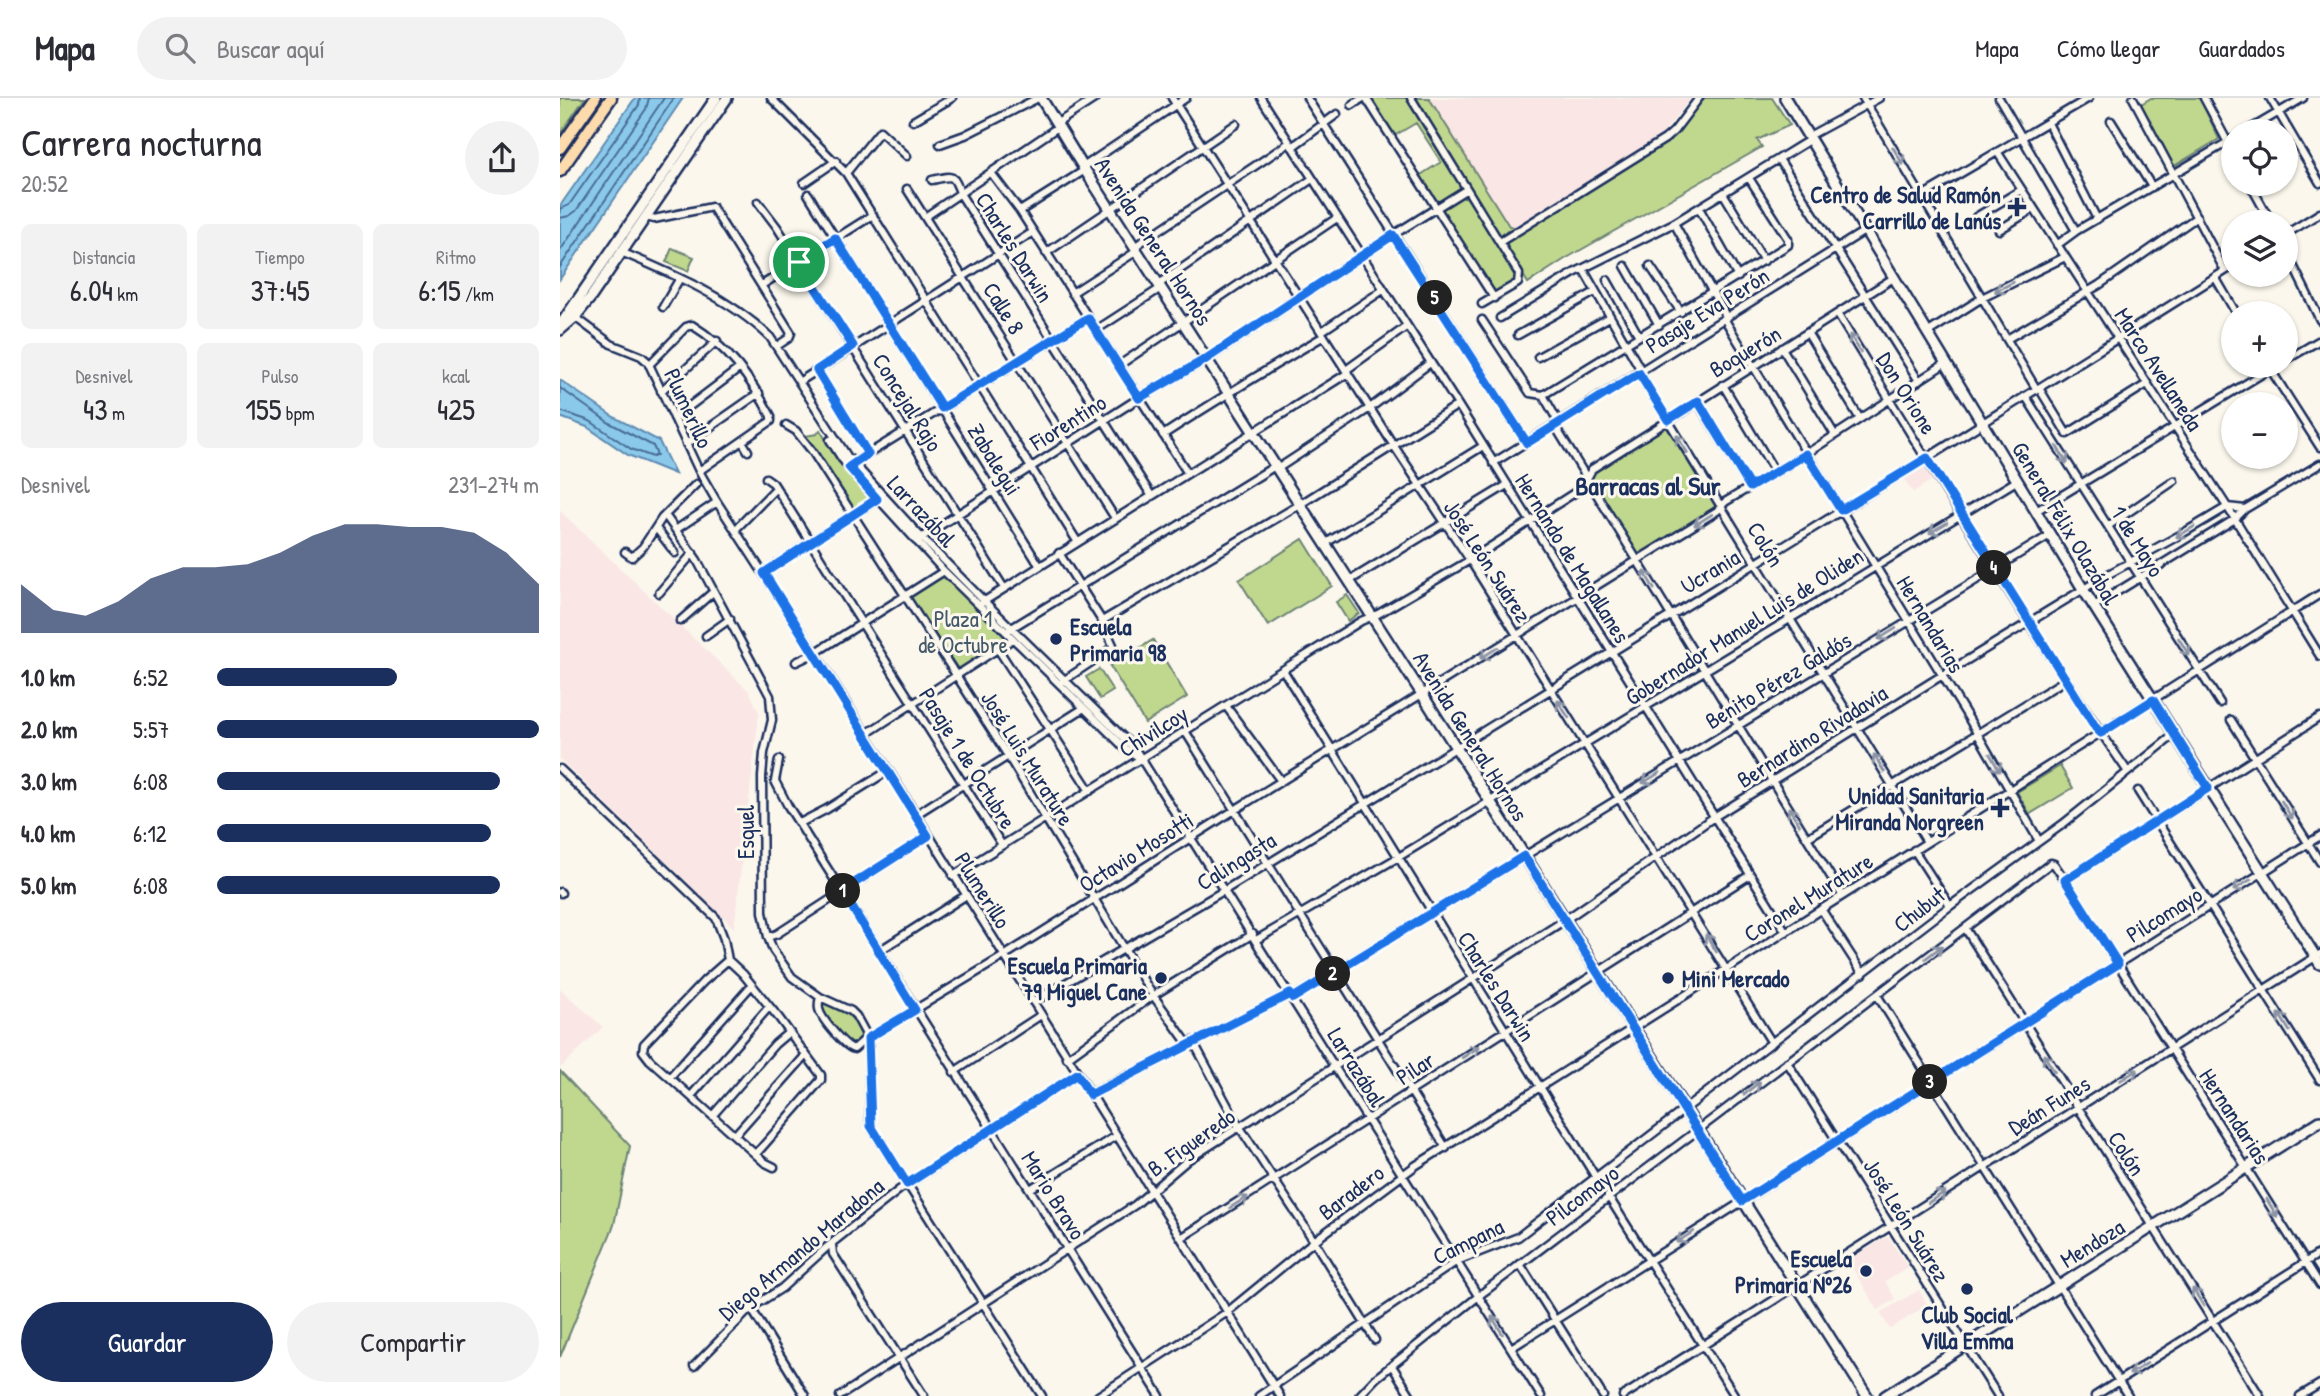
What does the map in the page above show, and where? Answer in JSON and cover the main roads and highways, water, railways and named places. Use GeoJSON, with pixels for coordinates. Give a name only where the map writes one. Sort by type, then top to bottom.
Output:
{"type":"FeatureCollection","features":[{"type":"Feature","properties":{"kind":"main road"},"geometry":{"type":"LineString","coordinates":[[560,148],[595,98]]}},
{"type":"Feature","properties":{"kind":"main road"},"geometry":{"type":"LineString","coordinates":[[560,171],[611,98]]}},
{"type":"Feature","properties":{"kind":"water"},"geometry":{"type":"Polygon","coordinates":[[[635,98],[683,98],[560,279],[560,206],[635,98]]]}},
{"type":"Feature","properties":{"kind":"water"},"geometry":{"type":"Polygon","coordinates":[[[560,380],[612,416],[659,441],[675,474],[628,455],[587,427],[560,417],[560,380]]]}},
{"type":"Feature","properties":{"kind":"place","name":"Centro de Salud Ramón Carrillo de Lanús"},"geometry":{"type":"Point","coordinates":[2017,207]}},
{"type":"Feature","properties":{"kind":"place","name":"Escuela Primaria 98"},"geometry":{"type":"Point","coordinates":[1056,639]}},
{"type":"Feature","properties":{"kind":"place","name":"Unidad Sanitaria Miranda Norgreen"},"geometry":{"type":"Point","coordinates":[2000,808]}},
{"type":"Feature","properties":{"kind":"place","name":"Escuela Primaria 79 Miguel Cane"},"geometry":{"type":"Point","coordinates":[1161,978]}},
{"type":"Feature","properties":{"kind":"place","name":"Mini Mercado"},"geometry":{"type":"Point","coordinates":[1668,978]}},
{"type":"Feature","properties":{"kind":"place","name":"Escuela Primaria Nº26"},"geometry":{"type":"Point","coordinates":[1866,1271]}},
{"type":"Feature","properties":{"kind":"place","name":"Club Social Villa Emma"},"geometry":{"type":"Point","coordinates":[1967,1289]}},
{"type":"Feature","properties":{"kind":"district","name":"Barracas al Sur"},"geometry":{"type":"Point","coordinates":[1648,485]}},
{"type":"Feature","properties":{"kind":"park label","name":"Plaza 1 de Octubre"},"geometry":{"type":"Point","coordinates":[963,631]}}]}
